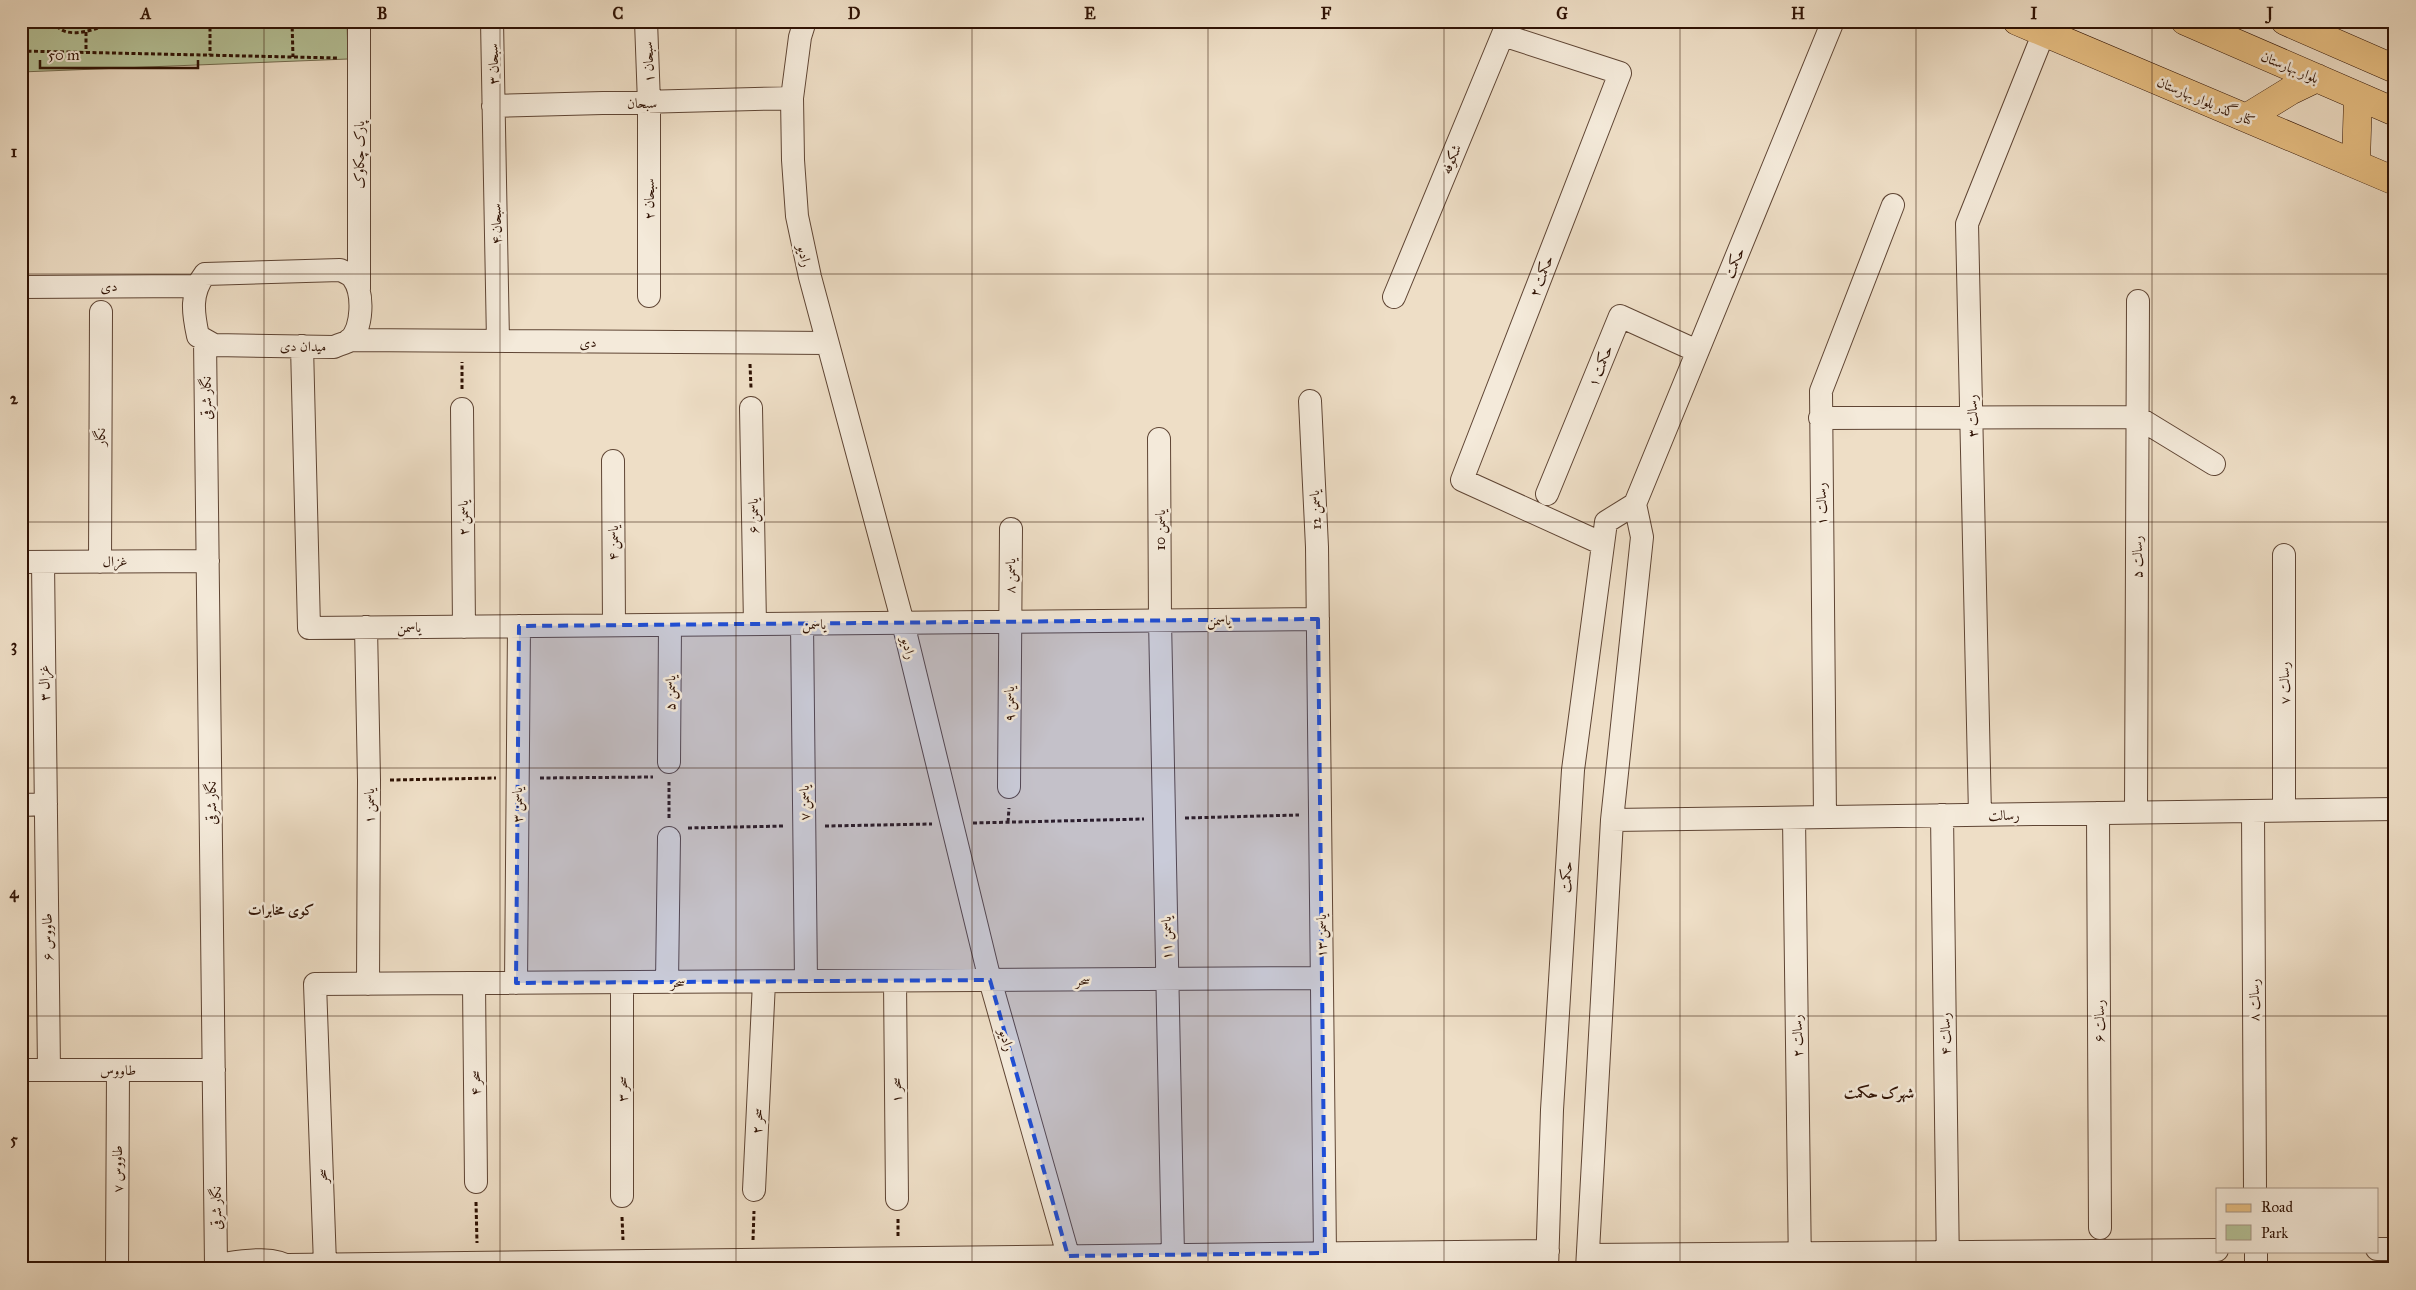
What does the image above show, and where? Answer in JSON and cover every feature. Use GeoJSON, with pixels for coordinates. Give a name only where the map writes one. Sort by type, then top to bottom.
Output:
{"type":"FeatureCollection","features":[{"type":"Feature","properties":{"kind":"main road","name":"کنار گذر بلوار بهارستان"},"geometry":{"type":"LineString","coordinates":[[2017,21],[2395,181]]}},
{"type":"Feature","properties":{"kind":"main road","name":"بلوار بهارستان"},"geometry":{"type":"LineString","coordinates":[[2185,21],[2395,112]]}},
{"type":"Feature","properties":{"kind":"main road"},"geometry":{"type":"LineString","coordinates":[[2285,21],[2395,69]]}},
{"type":"Feature","properties":{"kind":"main road"},"geometry":{"type":"LineString","coordinates":[[2246,118],[2290,91],[2317,78]]}},
{"type":"Feature","properties":{"kind":"main road"},"geometry":{"type":"LineString","coordinates":[[2356,164],[2358,96]]}},
{"type":"Feature","properties":{"kind":"street","name":"پارک چکاوک"},"geometry":{"type":"LineString","coordinates":[[359,21],[359,289]]}},
{"type":"Feature","properties":{"kind":"street","name":"سبحان ۳"},"geometry":{"type":"LineString","coordinates":[[492,21],[493,106]]}},
{"type":"Feature","properties":{"kind":"street","name":"سبحان ۱"},"geometry":{"type":"LineString","coordinates":[[646,21],[649,103]]}},
{"type":"Feature","properties":{"kind":"street","name":"رادیو"},"geometry":{"type":"LineString","coordinates":[[806,21],[800,37],[792,98],[793,160],[797,216],[827,343],[903,623],[990,980],[1070,1262]]}},
{"type":"Feature","properties":{"kind":"street","name":"حکمت"},"geometry":{"type":"LineString","coordinates":[[1547,1260],[1552,1110],[1573,770],[1606,522],[1634,504],[1833,21]]}},
{"type":"Feature","properties":{"kind":"street","name":"حکمت ۲"},"geometry":{"type":"LineString","coordinates":[[1506,28],[1620,72],[1462,480],[1603,544]]}},
{"type":"Feature","properties":{"kind":"street","name":"شکوفه"},"geometry":{"type":"LineString","coordinates":[[1394,296],[1506,28]]}},
{"type":"Feature","properties":{"kind":"street","name":"رسالت ۳"},"geometry":{"type":"LineString","coordinates":[[1980,815],[1967,224],[2044,32]]}},
{"type":"Feature","properties":{"kind":"street","name":"سبحان"},"geometry":{"type":"LineString","coordinates":[[493,106],[792,98]]}},
{"type":"Feature","properties":{"kind":"street","name":"سبحان ۲"},"geometry":{"type":"LineString","coordinates":[[649,103],[649,296]]}},
{"type":"Feature","properties":{"kind":"street","name":"سبحان ۴"},"geometry":{"type":"LineString","coordinates":[[493,106],[498,341]]}},
{"type":"Feature","properties":{"kind":"street","name":"رسالت ۱"},"geometry":{"type":"LineString","coordinates":[[1825,817],[1820,391],[1894,205]]}},
{"type":"Feature","properties":{"kind":"street"},"geometry":{"type":"LineString","coordinates":[[205,340],[198,336],[194,303],[196,286],[205,274],[340,270],[352,277],[359,289],[360,309],[357,327],[349,340]]}},
{"type":"Feature","properties":{"kind":"street","name":"دی"},"geometry":{"type":"LineString","coordinates":[[21,287],[196,286]]}},
{"type":"Feature","properties":{"kind":"street","name":"رسالت ۵"},"geometry":{"type":"LineString","coordinates":[[2136,812],[2138,300]]}},
{"type":"Feature","properties":{"kind":"street","name":"نگار"},"geometry":{"type":"LineString","coordinates":[[100,562],[101,312]]}},
{"type":"Feature","properties":{"kind":"street","name":"حکمت ۱"},"geometry":{"type":"LineString","coordinates":[[1547,494],[1620,316],[1698,351]]}},
{"type":"Feature","properties":{"kind":"street","name":"میدان دی"},"geometry":{"type":"LineString","coordinates":[[205,340],[214,345],[334,347],[349,340]]}},
{"type":"Feature","properties":{"kind":"street","name":"نگار شرقی"},"geometry":{"type":"LineString","coordinates":[[205,340],[215,1267]]}},
{"type":"Feature","properties":{"kind":"street","name":"دی"},"geometry":{"type":"LineString","coordinates":[[349,340],[827,343]]}},
{"type":"Feature","properties":{"kind":"street","name":"یاسمن"},"geometry":{"type":"LineString","coordinates":[[302,346],[309,628],[1318,619]]}},
{"type":"Feature","properties":{"kind":"street","name":"یاسمن 12"},"geometry":{"type":"LineString","coordinates":[[1310,401],[1317,547],[1318,619]]}},
{"type":"Feature","properties":{"kind":"street","name":"یاسمن ۶"},"geometry":{"type":"LineString","coordinates":[[752,408],[755,624]]}},
{"type":"Feature","properties":{"kind":"street","name":"یاسمن ۲"},"geometry":{"type":"LineString","coordinates":[[462,409],[464,626]]}},
{"type":"Feature","properties":{"kind":"street"},"geometry":{"type":"LineString","coordinates":[[1820,418],[2137,418],[2214,464]]}},
{"type":"Feature","properties":{"kind":"street","name":"یاسمن 10"},"geometry":{"type":"LineString","coordinates":[[1159,439],[1160,620]]}},
{"type":"Feature","properties":{"kind":"street","name":"یاسمن ۴"},"geometry":{"type":"LineString","coordinates":[[613,461],[614,625]]}},
{"type":"Feature","properties":{"kind":"street"},"geometry":{"type":"LineString","coordinates":[[1634,504],[1642,537],[1612,820],[1588,1262],[2100,1260],[2216,1250]]}},
{"type":"Feature","properties":{"kind":"street","name":"یاسمن ۸"},"geometry":{"type":"LineString","coordinates":[[1009,622],[1011,529]]}},
{"type":"Feature","properties":{"kind":"street","name":"رسالت ۷"},"geometry":{"type":"LineString","coordinates":[[2284,555],[2284,810]]}},
{"type":"Feature","properties":{"kind":"street","name":"غزال"},"geometry":{"type":"LineString","coordinates":[[32,562],[208,561]]}},
{"type":"Feature","properties":{"kind":"street","name":"غزال ۳"},"geometry":{"type":"LineString","coordinates":[[32,562],[46,804]]}},
{"type":"Feature","properties":{"kind":"street","name":"یاسمن ۱۳"},"geometry":{"type":"LineString","coordinates":[[1318,619],[1325,1253]]}},
{"type":"Feature","properties":{"kind":"street","name":"یاسمن ۱۱"},"geometry":{"type":"LineString","coordinates":[[1160,620],[1173,1255]]}},
{"type":"Feature","properties":{"kind":"street","name":"یاسمن ۹"},"geometry":{"type":"LineString","coordinates":[[1009,622],[1009,787]]}},
{"type":"Feature","properties":{"kind":"street","name":"یاسمن ۷"},"geometry":{"type":"LineString","coordinates":[[802,624],[806,981]]}},
{"type":"Feature","properties":{"kind":"street","name":"یاسمن ۵"},"geometry":{"type":"LineString","coordinates":[[669,762],[670,625]]}},
{"type":"Feature","properties":{"kind":"street","name":"یاسمن ۳"},"geometry":{"type":"LineString","coordinates":[[516,983],[519,626]]}},
{"type":"Feature","properties":{"kind":"street","name":"یاسمن ۱"},"geometry":{"type":"LineString","coordinates":[[366,627],[369,780],[368,984]]}},
{"type":"Feature","properties":{"kind":"street"},"geometry":{"type":"LineString","coordinates":[[21,805],[46,804]]}},
{"type":"Feature","properties":{"kind":"street","name":"طاووس ۶"},"geometry":{"type":"LineString","coordinates":[[46,804],[49,1070]]}},
{"type":"Feature","properties":{"kind":"street","name":"رسالت"},"geometry":{"type":"LineString","coordinates":[[1612,820],[2395,809]]}},
{"type":"Feature","properties":{"kind":"street","name":"رسالت ۸"},"geometry":{"type":"LineString","coordinates":[[2253,811],[2256,1188]]}},
{"type":"Feature","properties":{"kind":"street","name":"رسالت ۶"},"geometry":{"type":"LineString","coordinates":[[2098,813],[2100,1228]]}},
{"type":"Feature","properties":{"kind":"street","name":"رسالت ۴"},"geometry":{"type":"LineString","coordinates":[[1942,815],[1948,1260]]}},
{"type":"Feature","properties":{"kind":"street","name":"رسالت ۲"},"geometry":{"type":"LineString","coordinates":[[1794,818],[1800,1261]]}},
{"type":"Feature","properties":{"kind":"street"},"geometry":{"type":"LineString","coordinates":[[667,982],[669,833]]}},
{"type":"Feature","properties":{"kind":"street","name":"سحر"},"geometry":{"type":"LineString","coordinates":[[325,1264],[314,984],[1321,978]]}},
{"type":"Feature","properties":{"kind":"street","name":"سحر ۱"},"geometry":{"type":"LineString","coordinates":[[895,981],[898,1199]]}},
{"type":"Feature","properties":{"kind":"street","name":"سحر ۲"},"geometry":{"type":"LineString","coordinates":[[754,1190],[764,982]]}},
{"type":"Feature","properties":{"kind":"street","name":"سحر ۳"},"geometry":{"type":"LineString","coordinates":[[622,983],[622,1196]]}},
{"type":"Feature","properties":{"kind":"street","name":"سحر ۴"},"geometry":{"type":"LineString","coordinates":[[474,984],[476,1182]]}},
{"type":"Feature","properties":{"kind":"street","name":"طاووس"},"geometry":{"type":"LineString","coordinates":[[21,1070],[214,1070]]}},
{"type":"Feature","properties":{"kind":"street","name":"طاووس ۷"},"geometry":{"type":"LineString","coordinates":[[117,1269],[118,1070]]}},
{"type":"Feature","properties":{"kind":"street"},"geometry":{"type":"LineString","coordinates":[[2378,1249],[2395,1249]]}},
{"type":"Feature","properties":{"kind":"street"},"geometry":{"type":"LineString","coordinates":[[2256,1252],[2256,1269]]}},
{"type":"Feature","properties":{"kind":"street"},"geometry":{"type":"LineString","coordinates":[[215,1267],[266,1261],[290,1267],[325,1264],[477,1266],[753,1264],[898,1258],[940,1263],[1070,1262],[1173,1255],[1325,1253],[1547,1260]]}},
{"type":"Feature","properties":{"kind":"path"},"geometry":{"type":"LineString","coordinates":[[53,21],[54,24],[72,34],[86,32],[118,21]]}},
{"type":"Feature","properties":{"kind":"path"},"geometry":{"type":"LineString","coordinates":[[210,21],[210,55]]}},
{"type":"Feature","properties":{"kind":"path"},"geometry":{"type":"LineString","coordinates":[[292,21],[293,57]]}},
{"type":"Feature","properties":{"kind":"path"},"geometry":{"type":"LineString","coordinates":[[86,32],[86,52]]}},
{"type":"Feature","properties":{"kind":"path"},"geometry":{"type":"LineString","coordinates":[[21,51],[359,58]]}},
{"type":"Feature","properties":{"kind":"path"},"geometry":{"type":"LineString","coordinates":[[462,341],[462,409]]}},
{"type":"Feature","properties":{"kind":"path"},"geometry":{"type":"LineString","coordinates":[[750,343],[752,408]]}},
{"type":"Feature","properties":{"kind":"path"},"geometry":{"type":"LineString","coordinates":[[669,762],[669,833],[805,826],[1320,815]]}},
{"type":"Feature","properties":{"kind":"path"},"geometry":{"type":"LineString","coordinates":[[476,1182],[477,1266]]}},
{"type":"Feature","properties":{"kind":"path"},"geometry":{"type":"LineString","coordinates":[[753,1264],[754,1190]]}},
{"type":"Feature","properties":{"kind":"path"},"geometry":{"type":"LineString","coordinates":[[622,1196],[623,1265]]}},
{"type":"Feature","properties":{"kind":"path"},"geometry":{"type":"LineString","coordinates":[[898,1199],[898,1258]]}},
{"type":"Feature","properties":{"kind":"highlighted area"},"geometry":{"type":"Polygon","coordinates":[[[1318,619],[1325,1253],[1068,1256],[990,980],[516,983],[519,626],[1318,619]]]}},
{"type":"Feature","properties":{"kind":"green space"},"geometry":{"type":"Polygon","coordinates":[[[21,21],[347,21],[348,59],[21,72],[21,21]]]}},
{"type":"Feature","properties":{"kind":"district","name":"کوی مخابرات"},"geometry":{"type":"Point","coordinates":[281,910]}},
{"type":"Feature","properties":{"kind":"district","name":"شهرک حکمت"},"geometry":{"type":"Point","coordinates":[1879,1093]}}]}
